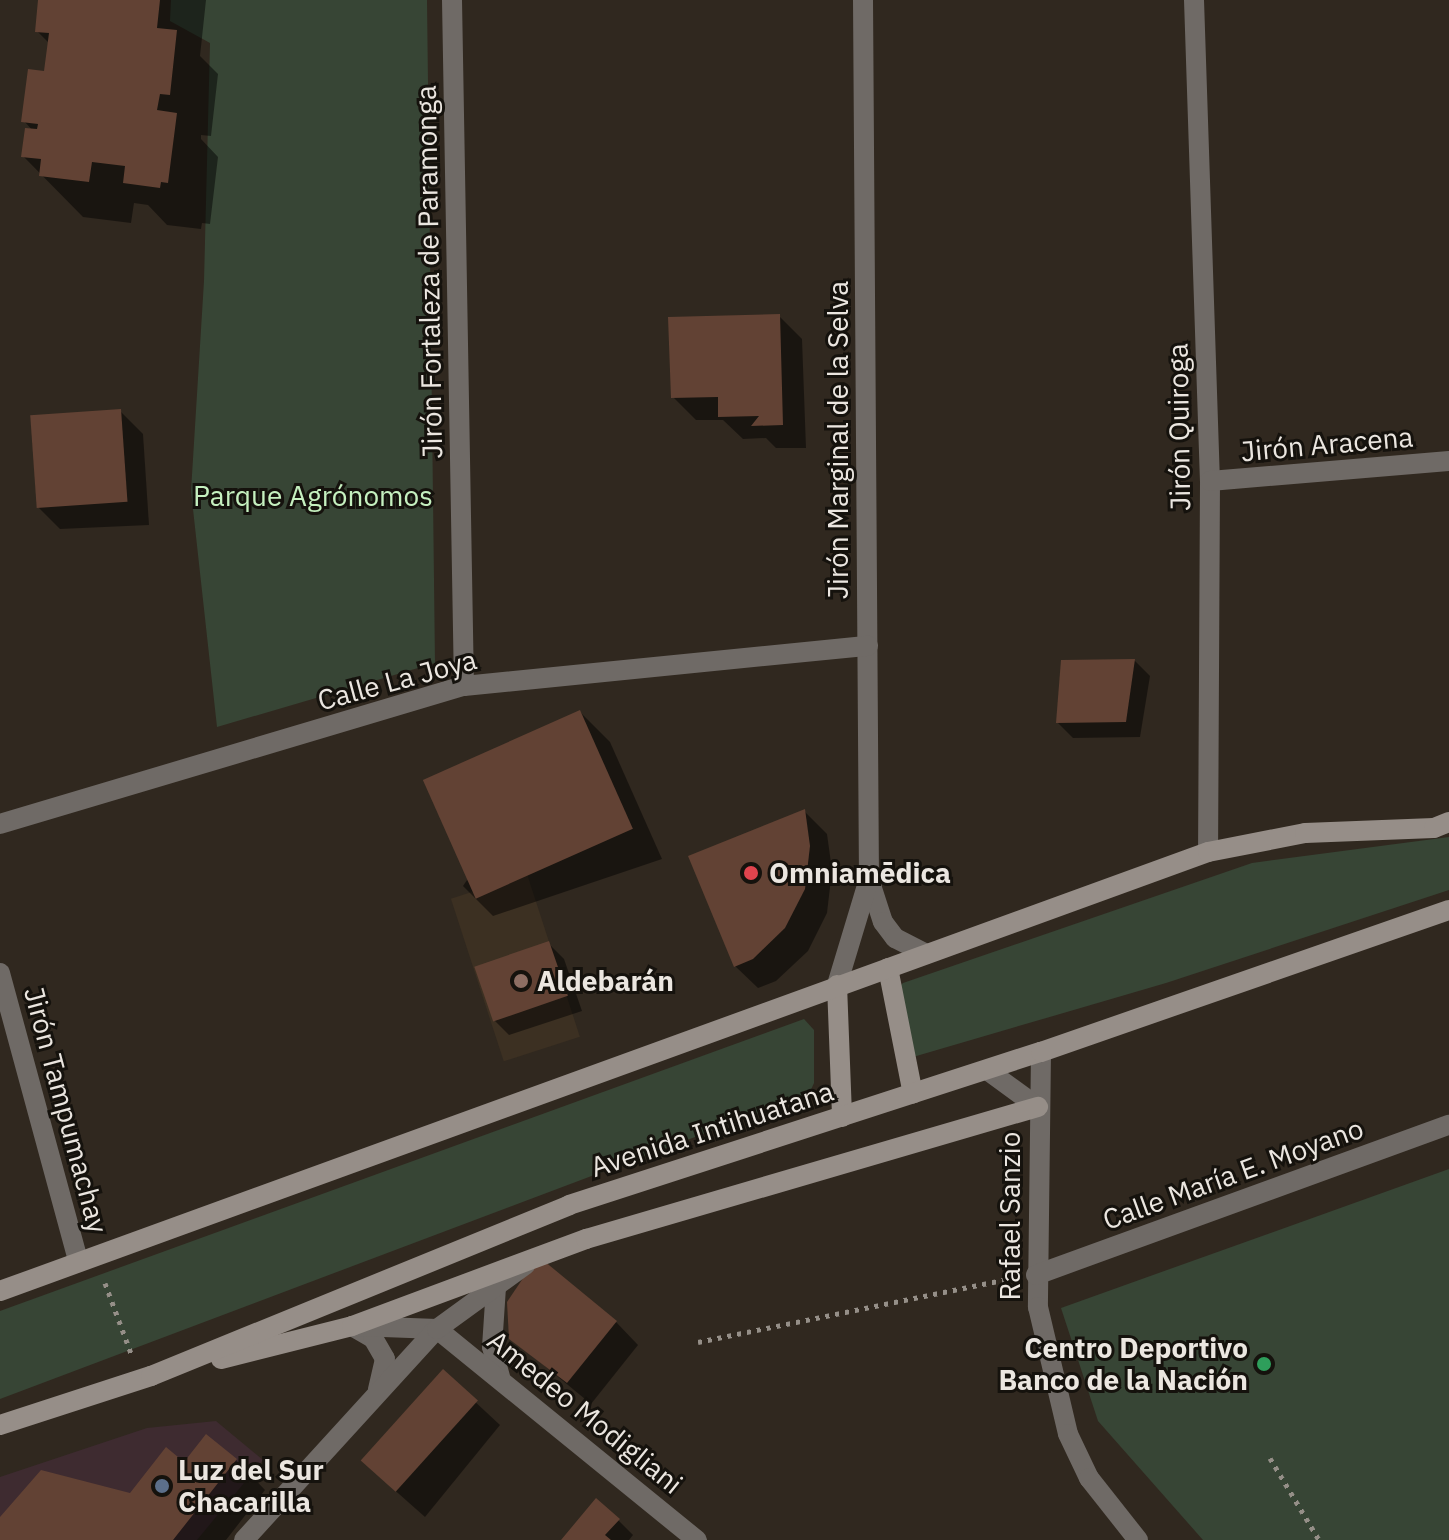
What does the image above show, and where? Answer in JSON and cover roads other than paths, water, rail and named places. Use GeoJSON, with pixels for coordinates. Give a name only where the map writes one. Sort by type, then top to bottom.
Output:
{"type":"FeatureCollection","features":[{"type":"Feature","properties":{"kind":"main road"},"geometry":{"type":"LineString","coordinates":[[0,1291],[1208,852],[1305,833],[1434,828],[1449,822]]}},
{"type":"Feature","properties":{"kind":"main road","name":"Avenida Intihuatana"},"geometry":{"type":"LineString","coordinates":[[0,1425],[146,1378],[569,1205],[1041,1052],[1449,910]]}},
{"type":"Feature","properties":{"kind":"main road"},"geometry":{"type":"LineString","coordinates":[[888,968],[913,1094]]}},
{"type":"Feature","properties":{"kind":"main road"},"geometry":{"type":"LineString","coordinates":[[837,985],[842,1117]]}},
{"type":"Feature","properties":{"kind":"main road"},"geometry":{"type":"LineString","coordinates":[[146,1378],[352,1326],[538,1256],[1038,1107]]}},
{"type":"Feature","properties":{"kind":"street","name":"Jirón Fortaleza de Paramonga"},"geometry":{"type":"LineString","coordinates":[[452,0],[464,686]]}},
{"type":"Feature","properties":{"kind":"street","name":"Jirón Marginal de la Selva"},"geometry":{"type":"LineString","coordinates":[[837,985],[869,879],[863,0]]}},
{"type":"Feature","properties":{"kind":"street","name":"Jirón Quiroga"},"geometry":{"type":"LineString","coordinates":[[1194,0],[1210,481],[1208,852]]}},
{"type":"Feature","properties":{"kind":"street","name":"Jirón Aracena"},"geometry":{"type":"LineString","coordinates":[[1210,481],[1449,461]]}},
{"type":"Feature","properties":{"kind":"street","name":"Calle La Joya"},"geometry":{"type":"LineString","coordinates":[[0,824],[464,686],[868,646]]}},
{"type":"Feature","properties":{"kind":"street","name":"Jirón Marginal de la Selva"},"geometry":{"type":"LineString","coordinates":[[869,879],[889,930],[926,954]]}},
{"type":"Feature","properties":{"kind":"street","name":"Jirón Tampumachay"},"geometry":{"type":"LineString","coordinates":[[0,973],[87,1258]]}},
{"type":"Feature","properties":{"kind":"street","name":"Rafael Sanzio"},"geometry":{"type":"LineString","coordinates":[[1041,1052],[1038,1307],[1068,1434],[1089,1478],[1138,1540]]}},
{"type":"Feature","properties":{"kind":"street"},"geometry":{"type":"LineString","coordinates":[[987,1070],[1038,1107]]}},
{"type":"Feature","properties":{"kind":"street","name":"Calle María E. Moyano"},"geometry":{"type":"LineString","coordinates":[[1036,1275],[1449,1125]]}},
{"type":"Feature","properties":{"kind":"street"},"geometry":{"type":"LineString","coordinates":[[245,1539],[437,1329],[538,1256]]}},
{"type":"Feature","properties":{"kind":"street"},"geometry":{"type":"LineString","coordinates":[[496,1287],[492,1347],[500,1377]]}},
{"type":"Feature","properties":{"kind":"street"},"geometry":{"type":"LineString","coordinates":[[352,1326],[437,1329]]}},
{"type":"Feature","properties":{"kind":"street"},"geometry":{"type":"LineString","coordinates":[[352,1326],[373,1338],[385,1359],[376,1394]]}},
{"type":"Feature","properties":{"kind":"street","name":"Amedeo Modigliani"},"geometry":{"type":"LineString","coordinates":[[437,1329],[500,1377],[697,1540]]}},
{"type":"Feature","properties":{"kind":"place","name":"Omniamēdica"},"geometry":{"type":"Point","coordinates":[751,873]}},
{"type":"Feature","properties":{"kind":"place","name":"Aldebarán"},"geometry":{"type":"Point","coordinates":[521,981]}},
{"type":"Feature","properties":{"kind":"place","name":"Centro Deportivo Banco de la Nación"},"geometry":{"type":"Point","coordinates":[1264,1364]}},
{"type":"Feature","properties":{"kind":"place","name":"Luz del Sur Chacarilla"},"geometry":{"type":"Point","coordinates":[162,1486]}},
{"type":"Feature","properties":{"kind":"park label","name":"Parque Agrónomos"},"geometry":{"type":"Point","coordinates":[313,496]}}]}
